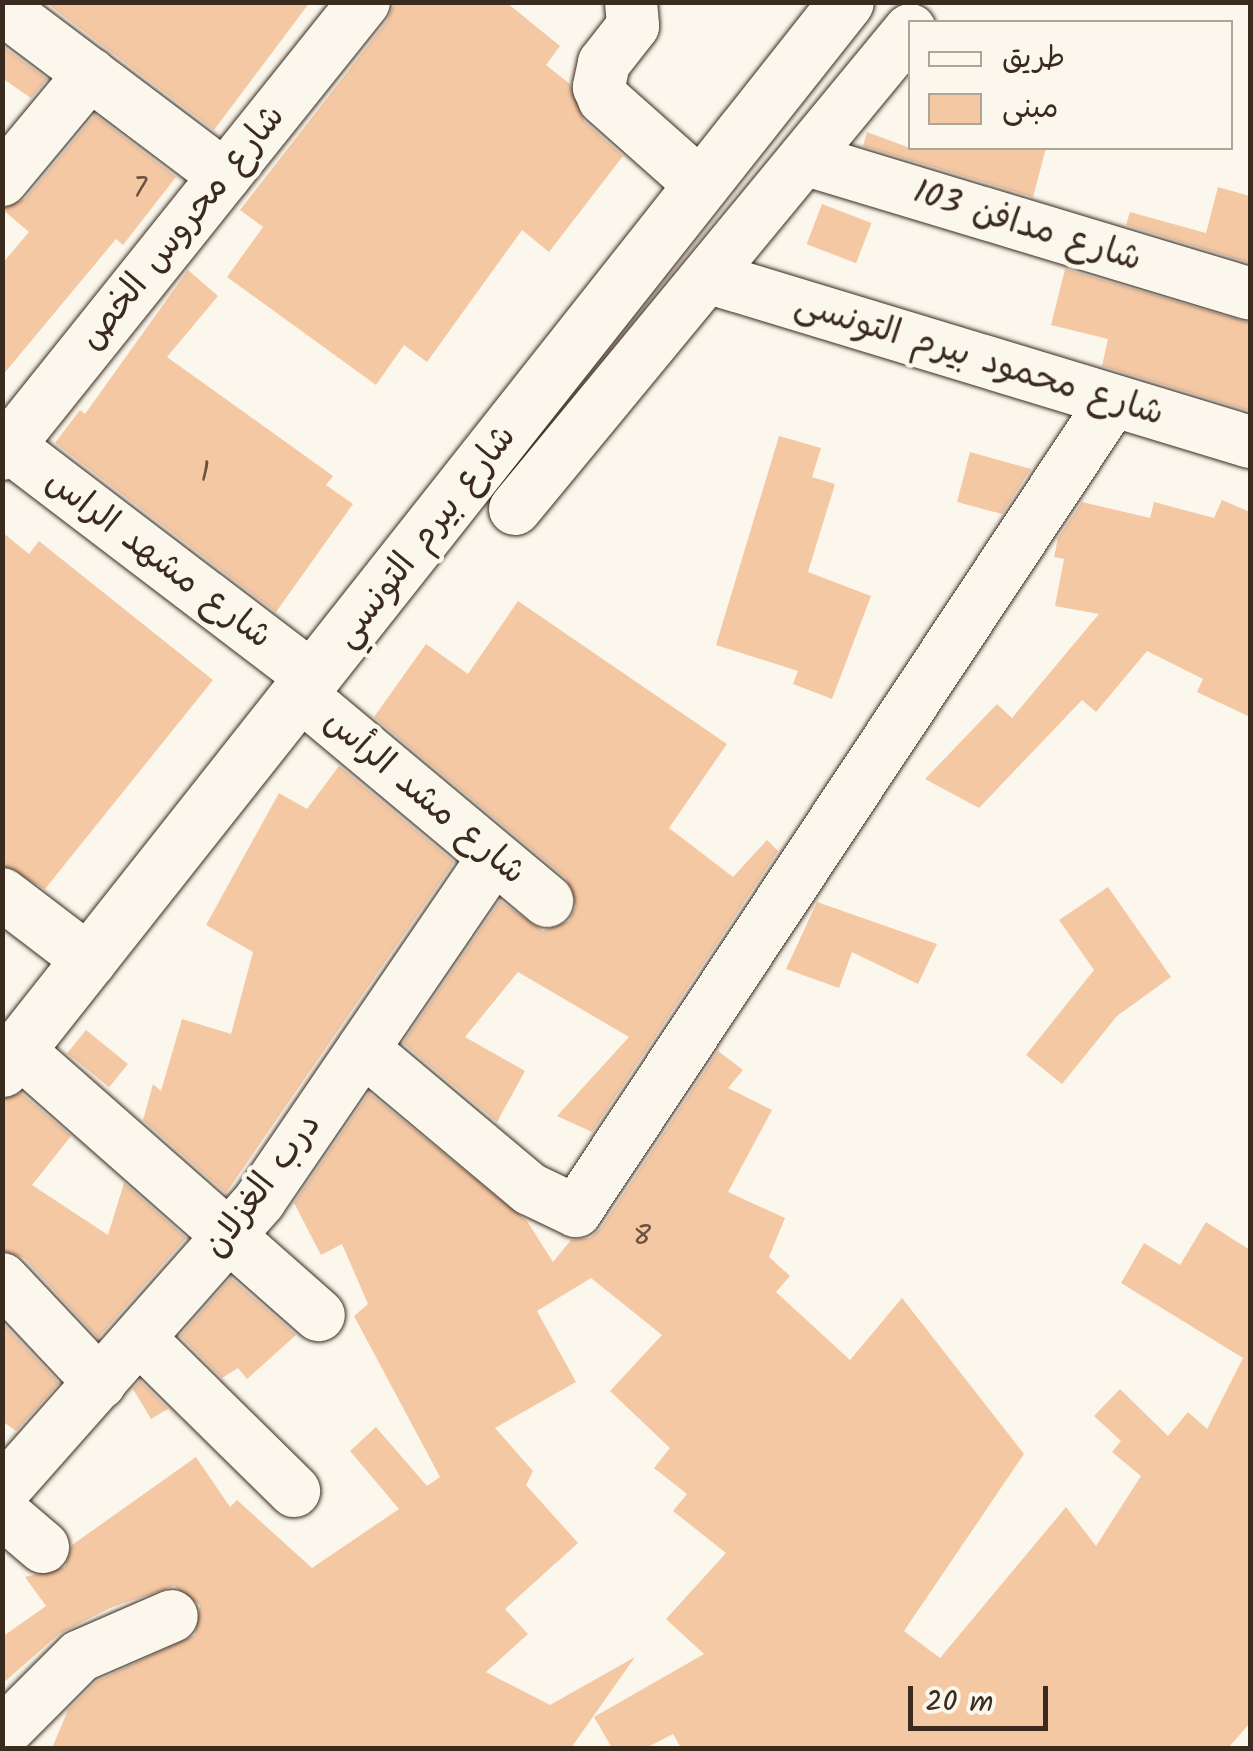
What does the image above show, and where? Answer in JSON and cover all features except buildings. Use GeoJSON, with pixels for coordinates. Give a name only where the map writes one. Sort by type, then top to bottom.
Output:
{"type":"FeatureCollection","features":[{"type":"Feature","properties":{"kind":"main road","name":"شارع بيرم التونسي"},"geometry":{"type":"LineString","coordinates":[[10,1059],[846,2]]}},
{"type":"Feature","properties":{"kind":"street","name":"شارع محروس الخص"},"geometry":{"type":"LineString","coordinates":[[5,447],[364,2]]}},
{"type":"Feature","properties":{"kind":"street"},"geometry":{"type":"LineString","coordinates":[[631,2],[633,26],[599,74],[604,99],[702,186]]}},
{"type":"Feature","properties":{"kind":"street"},"geometry":{"type":"LineString","coordinates":[[2,8],[225,176]]}},
{"type":"Feature","properties":{"kind":"street"},"geometry":{"type":"LineString","coordinates":[[515,509],[908,32]]}},
{"type":"Feature","properties":{"kind":"street"},"geometry":{"type":"LineString","coordinates":[[2,180],[90,74]]}},
{"type":"Feature","properties":{"kind":"street","name":"شارع مدافن 103"},"geometry":{"type":"LineString","coordinates":[[804,160],[1250,294]]}},
{"type":"Feature","properties":{"kind":"street","name":"شارع محمود بيرم التونسى"},"geometry":{"type":"LineString","coordinates":[[707,277],[1250,442]]}},
{"type":"Feature","properties":{"kind":"street"},"geometry":{"type":"LineString","coordinates":[[362,1049],[530,1189],[576,1212],[604,1206],[1112,402]]}},
{"type":"Feature","properties":{"kind":"street","name":"شارع مشهد الراس"},"geometry":{"type":"LineString","coordinates":[[5,447],[308,687]]}},
{"type":"Feature","properties":{"kind":"street","name":"شارع مشد الرأس"},"geometry":{"type":"LineString","coordinates":[[308,687],[546,901]]}},
{"type":"Feature","properties":{"kind":"street","name":"درب الغزلان"},"geometry":{"type":"LineString","coordinates":[[6,1487],[229,1235],[494,857]]}},
{"type":"Feature","properties":{"kind":"street"},"geometry":{"type":"LineString","coordinates":[[2,894],[90,961]]}},
{"type":"Feature","properties":{"kind":"street"},"geometry":{"type":"LineString","coordinates":[[10,1059],[229,1235],[320,1315]]}},
{"type":"Feature","properties":{"kind":"street"},"geometry":{"type":"LineString","coordinates":[[2,1280],[100,1383]]}},
{"type":"Feature","properties":{"kind":"street"},"geometry":{"type":"LineString","coordinates":[[139,1338],[294,1491]]}},
{"type":"Feature","properties":{"kind":"street"},"geometry":{"type":"LineString","coordinates":[[6,1487],[43,1547]]}},
{"type":"Feature","properties":{"kind":"street"},"geometry":{"type":"LineString","coordinates":[[2,1734],[80,1656],[172,1616]]}}]}
